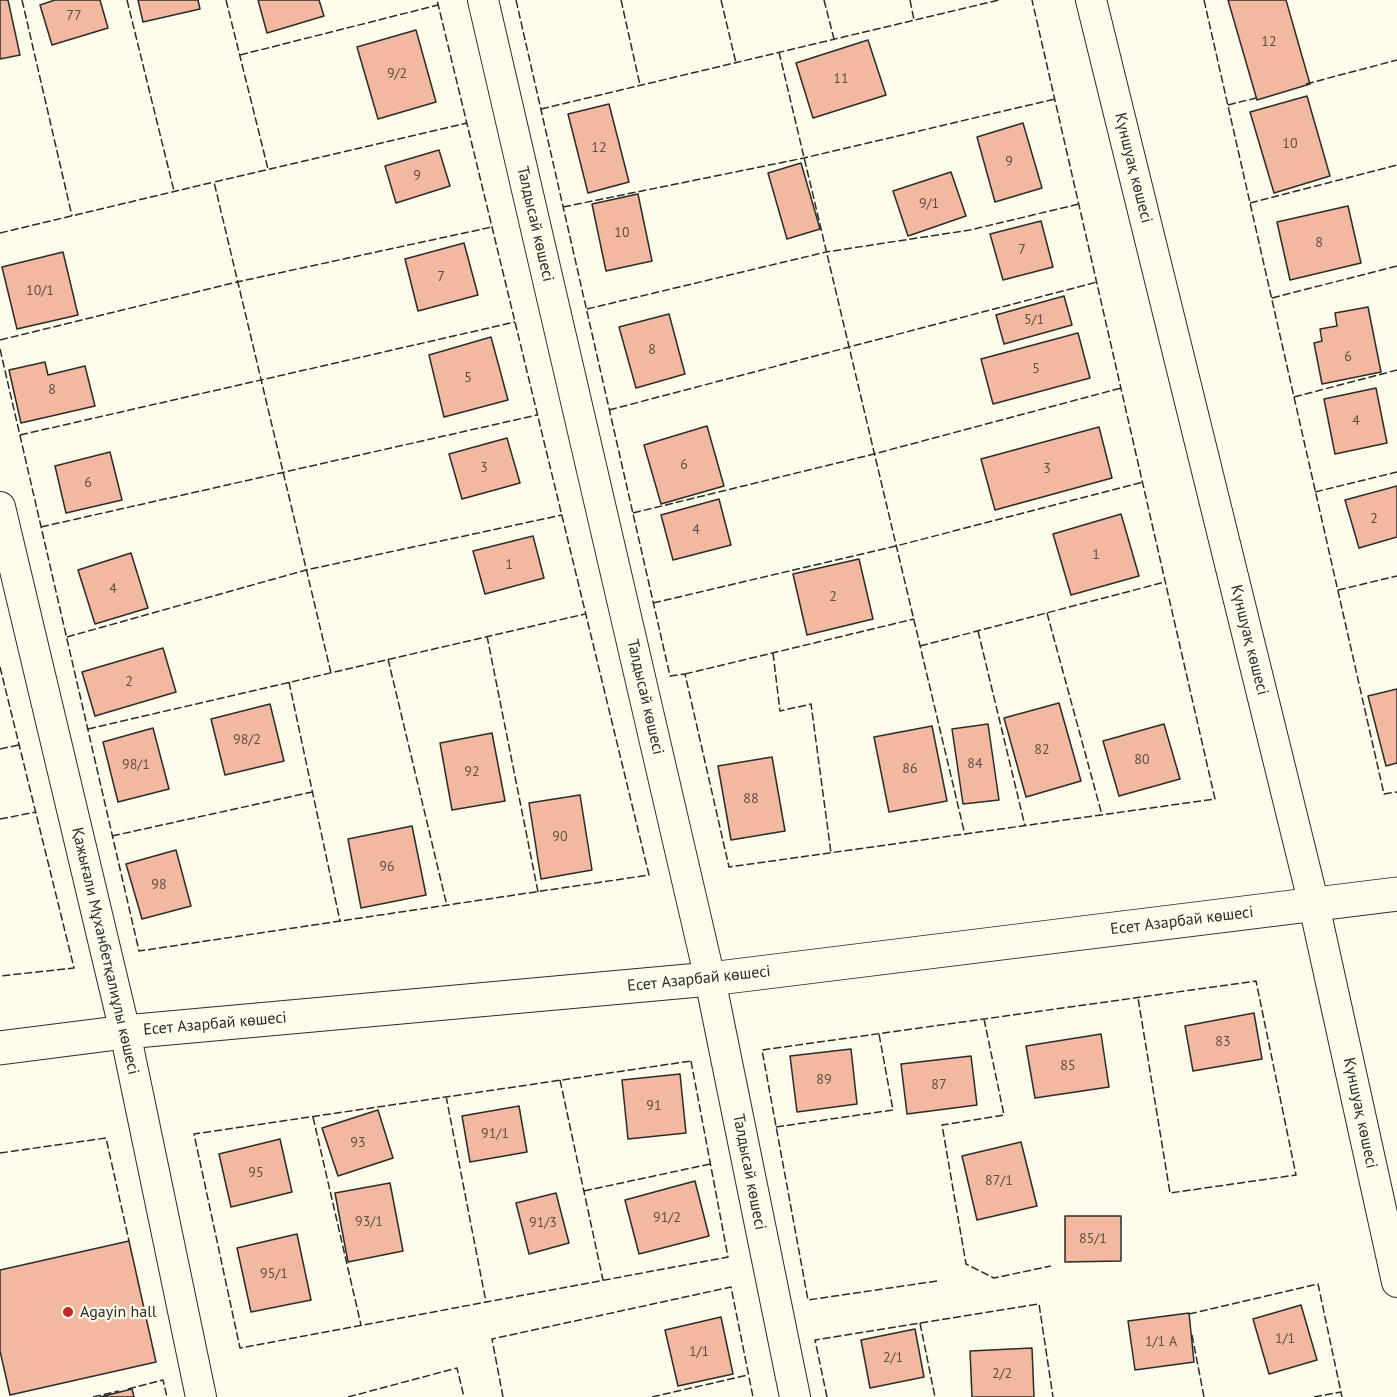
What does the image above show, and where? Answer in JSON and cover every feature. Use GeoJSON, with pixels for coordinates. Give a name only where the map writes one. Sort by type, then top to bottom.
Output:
{"type":"FeatureCollection","features":[{"type":"Feature","properties":{"kind":"street","name":"Талдысай көшесі"},"geometry":{"type":"LineString","coordinates":[[483,0],[710,979],[795,1397]]}},
{"type":"Feature","properties":{"kind":"street","name":"Күншуақ көшесі"},"geometry":{"type":"LineString","coordinates":[[1091,0],[1314,904],[1397,1282]]}},
{"type":"Feature","properties":{"kind":"street","name":"Қажығали Мұханбетқалиұлы көшесі"},"geometry":{"type":"LineString","coordinates":[[0,507],[125,1032],[201,1397]]}},
{"type":"Feature","properties":{"kind":"street","name":"Есет Азарбай көшесі"},"geometry":{"type":"LineString","coordinates":[[0,1048],[125,1032],[710,979],[1397,894]]}},
{"type":"Feature","properties":{"kind":"building"},"geometry":{"type":"Polygon","coordinates":[[[0,0],[8,0],[20,55],[0,59],[0,0]]]}},
{"type":"Feature","properties":{"kind":"building"},"geometry":{"type":"Polygon","coordinates":[[[55,0],[100,0],[108,28],[52,45],[40,5],[55,0]]]}},
{"type":"Feature","properties":{"kind":"building"},"geometry":{"type":"Polygon","coordinates":[[[138,0],[198,0],[200,9],[143,22],[138,0]]]}},
{"type":"Feature","properties":{"kind":"building"},"geometry":{"type":"Polygon","coordinates":[[[258,0],[319,0],[324,16],[267,33],[258,0]]]}},
{"type":"Feature","properties":{"kind":"building"},"geometry":{"type":"Polygon","coordinates":[[[1228,0],[1286,0],[1310,84],[1257,100],[1228,0]]]}},
{"type":"Feature","properties":{"kind":"building"},"geometry":{"type":"Polygon","coordinates":[[[416,30],[436,102],[378,119],[357,47],[416,30]]]}},
{"type":"Feature","properties":{"kind":"building"},"geometry":{"type":"Polygon","coordinates":[[[868,40],[886,95],[813,118],[796,63],[868,40]]]}},
{"type":"Feature","properties":{"kind":"building"},"geometry":{"type":"Polygon","coordinates":[[[1307,96],[1330,176],[1274,193],[1250,112],[1307,96]]]}},
{"type":"Feature","properties":{"kind":"building"},"geometry":{"type":"Polygon","coordinates":[[[609,104],[629,182],[588,193],[568,114],[609,104]]]}},
{"type":"Feature","properties":{"kind":"building"},"geometry":{"type":"Polygon","coordinates":[[[1023,123],[1042,188],[995,202],[977,137],[1023,123]]]}},
{"type":"Feature","properties":{"kind":"building"},"geometry":{"type":"Polygon","coordinates":[[[439,150],[450,186],[396,203],[385,166],[439,150]]]}},
{"type":"Feature","properties":{"kind":"building"},"geometry":{"type":"Polygon","coordinates":[[[801,163],[820,229],[787,239],[768,173],[801,163]]]}},
{"type":"Feature","properties":{"kind":"building"},"geometry":{"type":"Polygon","coordinates":[[[951,172],[966,216],[908,236],[893,191],[951,172]]]}},
{"type":"Feature","properties":{"kind":"building"},"geometry":{"type":"Polygon","coordinates":[[[638,194],[652,261],[606,271],[592,204],[638,194]]]}},
{"type":"Feature","properties":{"kind":"building"},"geometry":{"type":"Polygon","coordinates":[[[1348,206],[1361,263],[1290,280],[1277,222],[1348,206]]]}},
{"type":"Feature","properties":{"kind":"building"},"geometry":{"type":"Polygon","coordinates":[[[1041,221],[1053,267],[1003,280],[990,234],[1041,221]]]}},
{"type":"Feature","properties":{"kind":"building"},"geometry":{"type":"Polygon","coordinates":[[[464,243],[478,295],[418,311],[405,259],[464,243]]]}},
{"type":"Feature","properties":{"kind":"building"},"geometry":{"type":"Polygon","coordinates":[[[63,252],[78,315],[17,329],[2,267],[63,252]]]}},
{"type":"Feature","properties":{"kind":"building"},"geometry":{"type":"Polygon","coordinates":[[[1064,296],[1072,325],[1004,344],[996,315],[1064,296]]]}},
{"type":"Feature","properties":{"kind":"building"},"geometry":{"type":"Polygon","coordinates":[[[1368,307],[1381,372],[1322,384],[1314,343],[1322,341],[1320,329],[1337,326],[1335,313],[1368,307]]]}},
{"type":"Feature","properties":{"kind":"building"},"geometry":{"type":"Polygon","coordinates":[[[669,314],[685,374],[636,388],[619,327],[669,314]]]}},
{"type":"Feature","properties":{"kind":"building"},"geometry":{"type":"Polygon","coordinates":[[[1078,333],[1090,378],[993,404],[981,359],[1078,333]]]}},
{"type":"Feature","properties":{"kind":"building"},"geometry":{"type":"Polygon","coordinates":[[[491,337],[508,400],[444,417],[429,355],[491,337]]]}},
{"type":"Feature","properties":{"kind":"building"},"geometry":{"type":"Polygon","coordinates":[[[45,362],[48,375],[85,366],[95,406],[21,423],[9,370],[45,362]]]}},
{"type":"Feature","properties":{"kind":"building"},"geometry":{"type":"Polygon","coordinates":[[[1376,388],[1387,443],[1335,454],[1324,399],[1376,388]]]}},
{"type":"Feature","properties":{"kind":"building"},"geometry":{"type":"Polygon","coordinates":[[[707,426],[724,486],[661,504],[644,445],[707,426]]]}},
{"type":"Feature","properties":{"kind":"building"},"geometry":{"type":"Polygon","coordinates":[[[1099,427],[1112,478],[995,510],[981,459],[1099,427]]]}},
{"type":"Feature","properties":{"kind":"building"},"geometry":{"type":"Polygon","coordinates":[[[507,438],[520,483],[462,499],[449,454],[507,438]]]}},
{"type":"Feature","properties":{"kind":"building"},"geometry":{"type":"Polygon","coordinates":[[[110,452],[122,500],[66,513],[55,466],[110,452]]]}},
{"type":"Feature","properties":{"kind":"building"},"geometry":{"type":"Polygon","coordinates":[[[1397,486],[1397,537],[1359,548],[1345,500],[1397,486]]]}},
{"type":"Feature","properties":{"kind":"building"},"geometry":{"type":"Polygon","coordinates":[[[719,499],[731,545],[673,560],[661,515],[719,499]]]}},
{"type":"Feature","properties":{"kind":"building"},"geometry":{"type":"Polygon","coordinates":[[[1121,514],[1139,576],[1071,595],[1053,534],[1121,514]]]}},
{"type":"Feature","properties":{"kind":"building"},"geometry":{"type":"Polygon","coordinates":[[[533,536],[544,578],[485,594],[473,551],[533,536]]]}},
{"type":"Feature","properties":{"kind":"building"},"geometry":{"type":"Polygon","coordinates":[[[131,553],[148,608],[95,624],[78,570],[131,553]]]}},
{"type":"Feature","properties":{"kind":"building"},"geometry":{"type":"Polygon","coordinates":[[[859,559],[873,619],[807,635],[793,574],[859,559]]]}},
{"type":"Feature","properties":{"kind":"building"},"geometry":{"type":"Polygon","coordinates":[[[163,648],[176,692],[95,716],[82,672],[163,648]]]}},
{"type":"Feature","properties":{"kind":"building"},"geometry":{"type":"Polygon","coordinates":[[[1397,689],[1397,763],[1386,766],[1368,696],[1397,689]]]}},
{"type":"Feature","properties":{"kind":"building"},"geometry":{"type":"Polygon","coordinates":[[[1059,703],[1081,781],[1026,797],[1004,718],[1059,703]]]}},
{"type":"Feature","properties":{"kind":"building"},"geometry":{"type":"Polygon","coordinates":[[[270,704],[284,761],[225,775],[211,719],[270,704]]]}},
{"type":"Feature","properties":{"kind":"building"},"geometry":{"type":"Polygon","coordinates":[[[988,724],[999,800],[963,804],[952,729],[988,724]]]}},
{"type":"Feature","properties":{"kind":"building"},"geometry":{"type":"Polygon","coordinates":[[[1164,724],[1180,779],[1119,796],[1103,741],[1164,724]]]}},
{"type":"Feature","properties":{"kind":"building"},"geometry":{"type":"Polygon","coordinates":[[[932,726],[947,801],[889,812],[874,737],[932,726]]]}},
{"type":"Feature","properties":{"kind":"building"},"geometry":{"type":"Polygon","coordinates":[[[153,728],[169,789],[118,802],[103,742],[153,728]]]}},
{"type":"Feature","properties":{"kind":"building"},"geometry":{"type":"Polygon","coordinates":[[[492,733],[505,801],[452,810],[440,743],[492,733]]]}},
{"type":"Feature","properties":{"kind":"building"},"geometry":{"type":"Polygon","coordinates":[[[772,757],[785,831],[731,840],[718,766],[772,757]]]}},
{"type":"Feature","properties":{"kind":"building"},"geometry":{"type":"Polygon","coordinates":[[[580,795],[592,870],[541,879],[529,803],[580,795]]]}},
{"type":"Feature","properties":{"kind":"building"},"geometry":{"type":"Polygon","coordinates":[[[412,826],[426,895],[361,908],[348,839],[412,826]]]}},
{"type":"Feature","properties":{"kind":"building"},"geometry":{"type":"Polygon","coordinates":[[[176,850],[191,906],[142,919],[126,864],[176,850]]]}},
{"type":"Feature","properties":{"kind":"building"},"geometry":{"type":"Polygon","coordinates":[[[1254,1013],[1262,1059],[1193,1071],[1185,1026],[1254,1013]]]}},
{"type":"Feature","properties":{"kind":"building"},"geometry":{"type":"Polygon","coordinates":[[[1101,1034],[1109,1087],[1035,1098],[1026,1046],[1101,1034]]]}},
{"type":"Feature","properties":{"kind":"building"},"geometry":{"type":"Polygon","coordinates":[[[851,1049],[857,1104],[797,1112],[790,1056],[851,1049]]]}},
{"type":"Feature","properties":{"kind":"building"},"geometry":{"type":"Polygon","coordinates":[[[971,1056],[977,1105],[907,1114],[901,1064],[971,1056]]]}},
{"type":"Feature","properties":{"kind":"building"},"geometry":{"type":"Polygon","coordinates":[[[680,1074],[686,1133],[628,1139],[622,1080],[680,1074]]]}},
{"type":"Feature","properties":{"kind":"building"},"geometry":{"type":"Polygon","coordinates":[[[519,1106],[527,1152],[470,1162],[462,1116],[519,1106]]]}},
{"type":"Feature","properties":{"kind":"building"},"geometry":{"type":"Polygon","coordinates":[[[378,1110],[393,1158],[338,1176],[322,1128],[378,1110]]]}},
{"type":"Feature","properties":{"kind":"building"},"geometry":{"type":"Polygon","coordinates":[[[280,1139],[292,1192],[231,1207],[219,1154],[280,1139]]]}},
{"type":"Feature","properties":{"kind":"building"},"geometry":{"type":"Polygon","coordinates":[[[1021,1142],[1037,1206],[977,1220],[962,1156],[1021,1142]]]}},
{"type":"Feature","properties":{"kind":"building"},"geometry":{"type":"Polygon","coordinates":[[[695,1181],[709,1236],[639,1254],[625,1200],[695,1181]]]}},
{"type":"Feature","properties":{"kind":"building"},"geometry":{"type":"Polygon","coordinates":[[[390,1183],[403,1251],[348,1262],[335,1193],[390,1183]]]}},
{"type":"Feature","properties":{"kind":"building"},"geometry":{"type":"Polygon","coordinates":[[[556,1193],[569,1243],[529,1254],[516,1203],[556,1193]]]}},
{"type":"Feature","properties":{"kind":"building"},"geometry":{"type":"Polygon","coordinates":[[[1065,1216],[1121,1216],[1121,1261],[1065,1262],[1065,1216]]]}},
{"type":"Feature","properties":{"kind":"building"},"geometry":{"type":"Polygon","coordinates":[[[297,1234],[311,1300],[251,1312],[237,1248],[297,1234]]]}},
{"type":"Feature","properties":{"kind":"building"},"geometry":{"type":"Polygon","coordinates":[[[129,1241],[156,1362],[10,1395],[0,1351],[0,1270],[129,1241]]]}},
{"type":"Feature","properties":{"kind":"building"},"geometry":{"type":"Polygon","coordinates":[[[1301,1305],[1317,1360],[1269,1374],[1253,1319],[1301,1305]]]}},
{"type":"Feature","properties":{"kind":"building"},"geometry":{"type":"Polygon","coordinates":[[[1189,1313],[1194,1362],[1135,1370],[1128,1321],[1189,1313]]]}},
{"type":"Feature","properties":{"kind":"building"},"geometry":{"type":"Polygon","coordinates":[[[721,1317],[733,1374],[678,1386],[665,1330],[721,1317]]]}},
{"type":"Feature","properties":{"kind":"building"},"geometry":{"type":"Polygon","coordinates":[[[915,1329],[924,1377],[870,1388],[861,1340],[915,1329]]]}},
{"type":"Feature","properties":{"kind":"building"},"geometry":{"type":"Polygon","coordinates":[[[1032,1348],[1034,1397],[972,1397],[970,1351],[1032,1348]]]}},
{"type":"Feature","properties":{"kind":"building"},"geometry":{"type":"Polygon","coordinates":[[[132,1389],[134,1397],[100,1397],[132,1389]]]}},
{"type":"Feature","properties":{"kind":"fence"},"geometry":{"type":"LineString","coordinates":[[22,0],[72,216]]}},
{"type":"Feature","properties":{"kind":"fence"},"geometry":{"type":"LineString","coordinates":[[127,0],[174,191]]}},
{"type":"Feature","properties":{"kind":"fence"},"geometry":{"type":"LineString","coordinates":[[226,0],[268,169]]}},
{"type":"Feature","properties":{"kind":"fence"},"geometry":{"type":"LineString","coordinates":[[0,349],[139,951],[649,875],[437,0]]}},
{"type":"Feature","properties":{"kind":"fence"},"geometry":{"type":"LineString","coordinates":[[516,0],[670,676],[685,674],[729,867],[1215,799],[1032,0]]}},
{"type":"Feature","properties":{"kind":"fence"},"geometry":{"type":"LineString","coordinates":[[621,0],[640,85]]}},
{"type":"Feature","properties":{"kind":"fence"},"geometry":{"type":"LineString","coordinates":[[721,0],[736,63]]}},
{"type":"Feature","properties":{"kind":"fence"},"geometry":{"type":"LineString","coordinates":[[824,0],[834,39]]}},
{"type":"Feature","properties":{"kind":"fence"},"geometry":{"type":"LineString","coordinates":[[910,0],[914,20]]}},
{"type":"Feature","properties":{"kind":"fence"},"geometry":{"type":"LineString","coordinates":[[541,109],[999,0]]}},
{"type":"Feature","properties":{"kind":"fence"},"geometry":{"type":"LineString","coordinates":[[1204,0],[1384,794],[1397,792]]}},
{"type":"Feature","properties":{"kind":"fence"},"geometry":{"type":"LineString","coordinates":[[240,55],[438,5]]}},
{"type":"Feature","properties":{"kind":"fence"},"geometry":{"type":"LineString","coordinates":[[779,52],[965,835]]}},
{"type":"Feature","properties":{"kind":"fence"},"geometry":{"type":"LineString","coordinates":[[1306,84],[1397,60]]}},
{"type":"Feature","properties":{"kind":"fence"},"geometry":{"type":"LineString","coordinates":[[1228,105],[1260,97]]}},
{"type":"Feature","properties":{"kind":"fence"},"geometry":{"type":"LineString","coordinates":[[563,207],[804,158],[1055,99]]}},
{"type":"Feature","properties":{"kind":"fence"},"geometry":{"type":"LineString","coordinates":[[331,673],[214,182],[467,123]]}},
{"type":"Feature","properties":{"kind":"fence"},"geometry":{"type":"LineString","coordinates":[[1250,203],[1397,165]]}},
{"type":"Feature","properties":{"kind":"fence"},"geometry":{"type":"LineString","coordinates":[[0,233],[214,182]]}},
{"type":"Feature","properties":{"kind":"fence"},"geometry":{"type":"LineString","coordinates":[[587,309],[826,252],[970,230],[1079,204]]}},
{"type":"Feature","properties":{"kind":"fence"},"geometry":{"type":"LineString","coordinates":[[0,340],[237,282],[492,227]]}},
{"type":"Feature","properties":{"kind":"fence"},"geometry":{"type":"LineString","coordinates":[[1272,298],[1397,266]]}},
{"type":"Feature","properties":{"kind":"fence"},"geometry":{"type":"LineString","coordinates":[[609,410],[1097,282]]}},
{"type":"Feature","properties":{"kind":"fence"},"geometry":{"type":"LineString","coordinates":[[20,435],[515,322]]}},
{"type":"Feature","properties":{"kind":"fence"},"geometry":{"type":"LineString","coordinates":[[1294,397],[1397,370]]}},
{"type":"Feature","properties":{"kind":"fence"},"geometry":{"type":"LineString","coordinates":[[633,513],[874,454],[1121,388]]}},
{"type":"Feature","properties":{"kind":"fence"},"geometry":{"type":"LineString","coordinates":[[41,527],[537,415]]}},
{"type":"Feature","properties":{"kind":"fence"},"geometry":{"type":"LineString","coordinates":[[1315,492],[1397,472]]}},
{"type":"Feature","properties":{"kind":"fence"},"geometry":{"type":"LineString","coordinates":[[653,603],[896,546],[1143,482]]}},
{"type":"Feature","properties":{"kind":"fence"},"geometry":{"type":"LineString","coordinates":[[67,637],[306,570],[562,515]]}},
{"type":"Feature","properties":{"kind":"fence"},"geometry":{"type":"LineString","coordinates":[[1338,590],[1397,576]]}},
{"type":"Feature","properties":{"kind":"fence"},"geometry":{"type":"LineString","coordinates":[[920,646],[1165,582]]}},
{"type":"Feature","properties":{"kind":"fence"},"geometry":{"type":"LineString","coordinates":[[1047,613],[1102,815]]}},
{"type":"Feature","properties":{"kind":"fence"},"geometry":{"type":"LineString","coordinates":[[88,729],[585,614]]}},
{"type":"Feature","properties":{"kind":"fence"},"geometry":{"type":"LineString","coordinates":[[685,674],[914,619]]}},
{"type":"Feature","properties":{"kind":"fence"},"geometry":{"type":"LineString","coordinates":[[978,631],[1025,826]]}},
{"type":"Feature","properties":{"kind":"fence"},"geometry":{"type":"LineString","coordinates":[[487,636],[538,892]]}},
{"type":"Feature","properties":{"kind":"fence"},"geometry":{"type":"LineString","coordinates":[[773,653],[780,711],[811,704],[831,853]]}},
{"type":"Feature","properties":{"kind":"fence"},"geometry":{"type":"LineString","coordinates":[[388,659],[447,906]]}},
{"type":"Feature","properties":{"kind":"fence"},"geometry":{"type":"LineString","coordinates":[[0,667],[74,968],[0,976]]}},
{"type":"Feature","properties":{"kind":"fence"},"geometry":{"type":"LineString","coordinates":[[289,682],[340,921]]}},
{"type":"Feature","properties":{"kind":"fence"},"geometry":{"type":"LineString","coordinates":[[0,749],[19,745]]}},
{"type":"Feature","properties":{"kind":"fence"},"geometry":{"type":"LineString","coordinates":[[112,836],[312,792]]}},
{"type":"Feature","properties":{"kind":"fence"},"geometry":{"type":"LineString","coordinates":[[0,819],[36,812]]}},
{"type":"Feature","properties":{"kind":"fence"},"geometry":{"type":"LineString","coordinates":[[937,1281],[808,1300],[762,1050],[1256,981],[1296,1175],[1170,1193],[1138,998]]}},
{"type":"Feature","properties":{"kind":"fence"},"geometry":{"type":"LineString","coordinates":[[984,1019],[1004,1115],[942,1125],[966,1264],[994,1278],[1051,1266]]}},
{"type":"Feature","properties":{"kind":"fence"},"geometry":{"type":"LineString","coordinates":[[776,1127],[893,1110],[879,1034]]}},
{"type":"Feature","properties":{"kind":"fence"},"geometry":{"type":"LineString","coordinates":[[691,1061],[728,1257],[240,1348],[194,1134],[691,1061]]}},
{"type":"Feature","properties":{"kind":"fence"},"geometry":{"type":"LineString","coordinates":[[560,1080],[603,1280]]}},
{"type":"Feature","properties":{"kind":"fence"},"geometry":{"type":"LineString","coordinates":[[446,1096],[486,1302]]}},
{"type":"Feature","properties":{"kind":"fence"},"geometry":{"type":"LineString","coordinates":[[313,1117],[361,1325]]}},
{"type":"Feature","properties":{"kind":"fence"},"geometry":{"type":"LineString","coordinates":[[0,1153],[106,1138],[129,1241]]}},
{"type":"Feature","properties":{"kind":"fence"},"geometry":{"type":"LineString","coordinates":[[584,1191],[710,1164]]}},
{"type":"Feature","properties":{"kind":"fence"},"geometry":{"type":"LineString","coordinates":[[1189,1314],[1318,1284],[1342,1397]]}},
{"type":"Feature","properties":{"kind":"fence"},"geometry":{"type":"LineString","coordinates":[[503,1397],[492,1339],[731,1287],[753,1397]]}},
{"type":"Feature","properties":{"kind":"fence"},"geometry":{"type":"LineString","coordinates":[[827,1397],[815,1340],[1039,1304],[1053,1397]]}},
{"type":"Feature","properties":{"kind":"fence"},"geometry":{"type":"LineString","coordinates":[[920,1323],[935,1397]]}},
{"type":"Feature","properties":{"kind":"fence"},"geometry":{"type":"LineString","coordinates":[[1192,1335],[1204,1397]]}},
{"type":"Feature","properties":{"kind":"fence"},"geometry":{"type":"LineString","coordinates":[[348,1397],[457,1368],[464,1397]]}},
{"type":"Feature","properties":{"kind":"fence"},"geometry":{"type":"LineString","coordinates":[[652,1397],[748,1375]]}},
{"type":"Feature","properties":{"kind":"fence"},"geometry":{"type":"LineString","coordinates":[[128,1389],[163,1380],[167,1397]]}},
{"type":"Feature","properties":{"kind":"fence"},"geometry":{"type":"LineString","coordinates":[[93,1397],[119,1391]]}},
{"type":"Feature","properties":{"kind":"fence"},"geometry":{"type":"LineString","coordinates":[[1314,1397],[1341,1392]]}},
{"type":"Feature","properties":{"kind":"place","name":"Agayin hall"},"geometry":{"type":"Point","coordinates":[68,1312]}}]}
